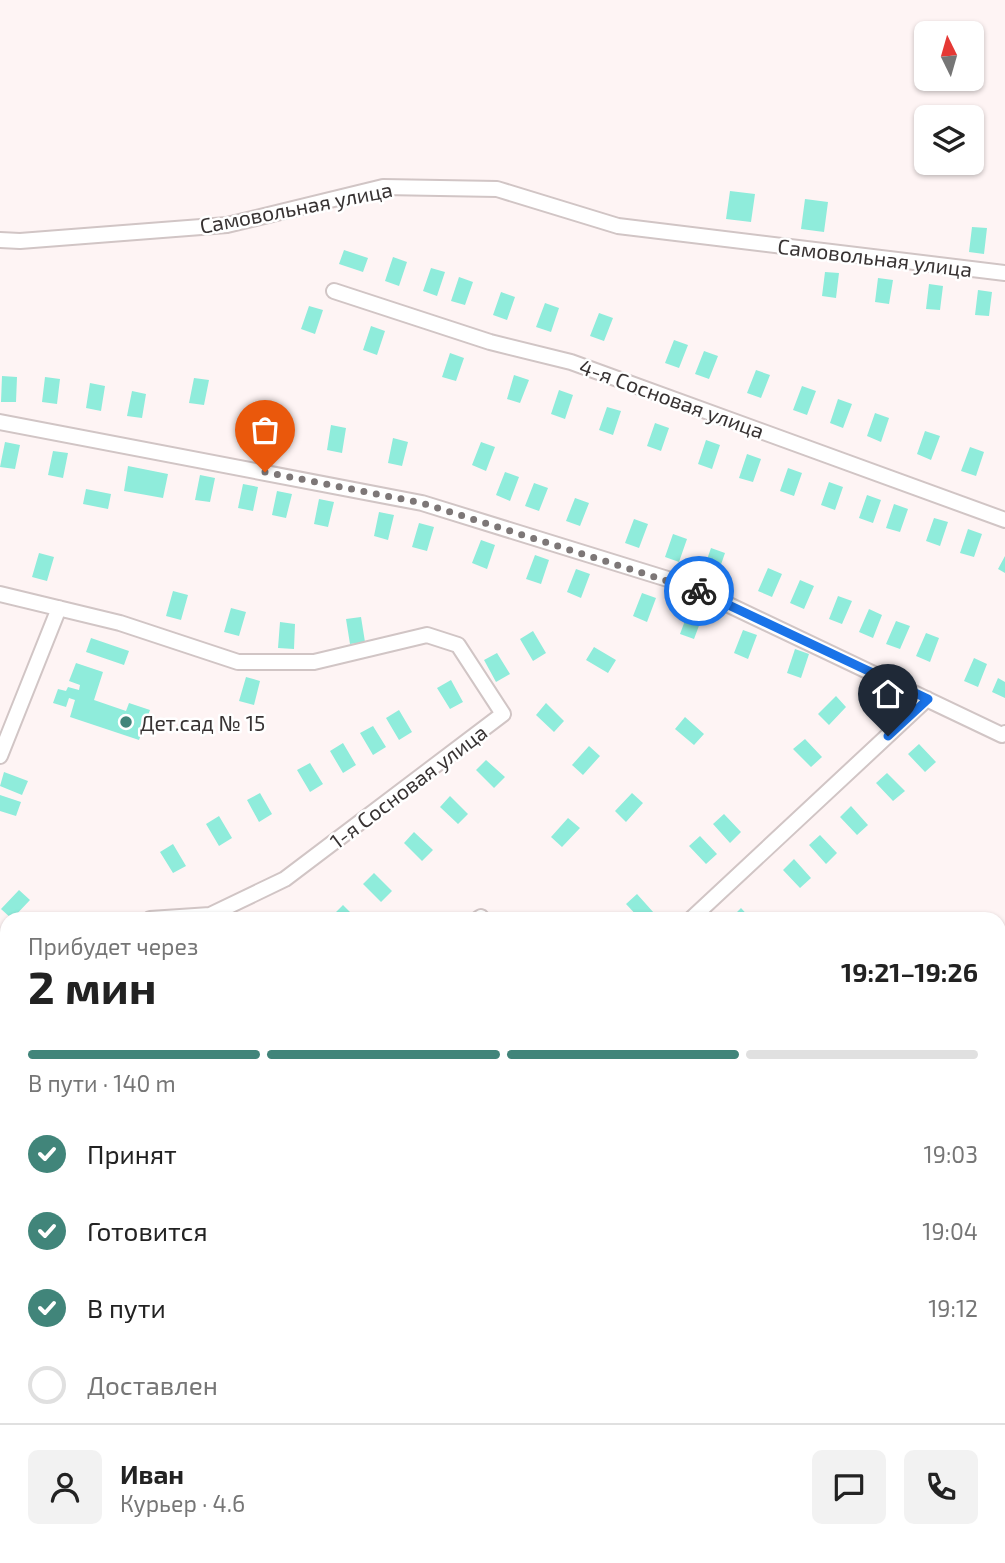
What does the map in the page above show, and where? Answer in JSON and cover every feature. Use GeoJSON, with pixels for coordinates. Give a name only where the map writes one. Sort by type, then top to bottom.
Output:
{"type":"FeatureCollection","features":[{"type":"Feature","properties":{"kind":"street","name":"Самовольная улица"},"geometry":{"type":"LineString","coordinates":[[0,240],[20,241],[227,225],[383,187],[497,189],[618,226],[1005,273]]}},
{"type":"Feature","properties":{"kind":"street","name":"4-я Сосновая улица"},"geometry":{"type":"LineString","coordinates":[[334,291],[490,342],[571,362],[1005,520]]}},
{"type":"Feature","properties":{"kind":"street"},"geometry":{"type":"LineString","coordinates":[[0,422],[422,503],[687,585],[1002,735],[1005,733]]}},
{"type":"Feature","properties":{"kind":"street","name":"1-я Сосновая улица"},"geometry":{"type":"LineString","coordinates":[[0,594],[120,623],[238,662],[314,662],[427,635],[458,645],[503,714],[285,879],[216,912]]}},
{"type":"Feature","properties":{"kind":"street"},"geometry":{"type":"LineString","coordinates":[[0,756],[59,608]]}},
{"type":"Feature","properties":{"kind":"street"},"geometry":{"type":"LineString","coordinates":[[699,912],[928,699]]}},
{"type":"Feature","properties":{"kind":"building"},"geometry":{"type":"Polygon","coordinates":[[[730,191],[755,194],[751,222],[726,219],[730,191]]]}},
{"type":"Feature","properties":{"kind":"building"},"geometry":{"type":"Polygon","coordinates":[[[805,199],[828,202],[824,232],[801,229],[805,199]]]}},
{"type":"Feature","properties":{"kind":"building"},"geometry":{"type":"Polygon","coordinates":[[[972,227],[987,228],[984,254],[969,252],[972,227]]]}},
{"type":"Feature","properties":{"kind":"building"},"geometry":{"type":"Polygon","coordinates":[[[344,250],[368,258],[363,272],[339,264],[344,250]]]}},
{"type":"Feature","properties":{"kind":"building"},"geometry":{"type":"Polygon","coordinates":[[[393,257],[407,262],[399,286],[385,281],[393,257]]]}},
{"type":"Feature","properties":{"kind":"building"},"geometry":{"type":"Polygon","coordinates":[[[431,268],[445,272],[437,296],[423,291],[431,268]]]}},
{"type":"Feature","properties":{"kind":"building"},"geometry":{"type":"Polygon","coordinates":[[[825,272],[839,273],[836,298],[822,296],[825,272]]]}},
{"type":"Feature","properties":{"kind":"building"},"geometry":{"type":"Polygon","coordinates":[[[459,277],[473,282],[465,305],[451,301],[459,277]]]}},
{"type":"Feature","properties":{"kind":"building"},"geometry":{"type":"Polygon","coordinates":[[[878,278],[893,280],[889,304],[875,302],[878,278]]]}},
{"type":"Feature","properties":{"kind":"building"},"geometry":{"type":"Polygon","coordinates":[[[929,284],[943,286],[940,310],[926,309],[929,284]]]}},
{"type":"Feature","properties":{"kind":"building"},"geometry":{"type":"Polygon","coordinates":[[[978,290],[992,292],[989,316],[975,315],[978,290]]]}},
{"type":"Feature","properties":{"kind":"building"},"geometry":{"type":"Polygon","coordinates":[[[501,292],[515,297],[507,320],[493,315],[501,292]]]}},
{"type":"Feature","properties":{"kind":"building"},"geometry":{"type":"Polygon","coordinates":[[[545,303],[559,308],[551,332],[536,327],[545,303]]]}},
{"type":"Feature","properties":{"kind":"building"},"geometry":{"type":"Polygon","coordinates":[[[309,306],[323,310],[315,334],[301,329],[309,306]]]}},
{"type":"Feature","properties":{"kind":"building"},"geometry":{"type":"Polygon","coordinates":[[[599,313],[613,318],[604,341],[590,336],[599,313]]]}},
{"type":"Feature","properties":{"kind":"building"},"geometry":{"type":"Polygon","coordinates":[[[371,326],[385,331],[377,355],[363,350],[371,326]]]}},
{"type":"Feature","properties":{"kind":"building"},"geometry":{"type":"Polygon","coordinates":[[[674,340],[688,345],[679,368],[665,363],[674,340]]]}},
{"type":"Feature","properties":{"kind":"building"},"geometry":{"type":"Polygon","coordinates":[[[704,351],[718,356],[709,379],[695,374],[704,351]]]}},
{"type":"Feature","properties":{"kind":"building"},"geometry":{"type":"Polygon","coordinates":[[[450,353],[464,358],[456,381],[442,377],[450,353]]]}},
{"type":"Feature","properties":{"kind":"building"},"geometry":{"type":"Polygon","coordinates":[[[756,370],[770,375],[761,398],[747,393],[756,370]]]}},
{"type":"Feature","properties":{"kind":"building"},"geometry":{"type":"Polygon","coordinates":[[[514,375],[529,380],[520,403],[507,399],[514,375]]]}},
{"type":"Feature","properties":{"kind":"building"},"geometry":{"type":"Polygon","coordinates":[[[2,376],[17,377],[16,402],[1,402],[2,376]]]}},
{"type":"Feature","properties":{"kind":"building"},"geometry":{"type":"Polygon","coordinates":[[[45,377],[60,379],[57,404],[42,402],[45,377]]]}},
{"type":"Feature","properties":{"kind":"building"},"geometry":{"type":"Polygon","coordinates":[[[194,378],[209,380],[204,405],[189,403],[194,378]]]}},
{"type":"Feature","properties":{"kind":"building"},"geometry":{"type":"Polygon","coordinates":[[[90,383],[105,386],[101,411],[86,408],[90,383]]]}},
{"type":"Feature","properties":{"kind":"building"},"geometry":{"type":"Polygon","coordinates":[[[802,386],[816,391],[807,415],[793,410],[802,386]]]}},
{"type":"Feature","properties":{"kind":"building"},"geometry":{"type":"Polygon","coordinates":[[[559,390],[573,395],[565,419],[551,414],[559,390]]]}},
{"type":"Feature","properties":{"kind":"building"},"geometry":{"type":"Polygon","coordinates":[[[132,391],[146,394],[142,418],[127,416],[132,391]]]}},
{"type":"Feature","properties":{"kind":"building"},"geometry":{"type":"Polygon","coordinates":[[[838,399],[852,404],[843,428],[830,423],[838,399]]]}},
{"type":"Feature","properties":{"kind":"building"},"geometry":{"type":"Polygon","coordinates":[[[607,407],[621,411],[613,435],[599,430],[607,407]]]}},
{"type":"Feature","properties":{"kind":"building"},"geometry":{"type":"Polygon","coordinates":[[[247,412],[262,415],[257,440],[242,437],[247,412]]]}},
{"type":"Feature","properties":{"kind":"building"},"geometry":{"type":"Polygon","coordinates":[[[875,413],[889,418],[881,442],[867,436],[875,413]]]}},
{"type":"Feature","properties":{"kind":"building"},"geometry":{"type":"Polygon","coordinates":[[[655,423],[669,428],[661,451],[647,446],[655,423]]]}},
{"type":"Feature","properties":{"kind":"building"},"geometry":{"type":"Polygon","coordinates":[[[331,425],[346,428],[342,453],[327,450],[331,425]]]}},
{"type":"Feature","properties":{"kind":"building"},"geometry":{"type":"Polygon","coordinates":[[[925,431],[940,436],[931,460],[917,454],[925,431]]]}},
{"type":"Feature","properties":{"kind":"building"},"geometry":{"type":"Polygon","coordinates":[[[393,438],[408,442],[402,466],[388,463],[393,438]]]}},
{"type":"Feature","properties":{"kind":"building"},"geometry":{"type":"Polygon","coordinates":[[[706,440],[720,445],[712,469],[698,464],[706,440]]]}},
{"type":"Feature","properties":{"kind":"building"},"geometry":{"type":"Polygon","coordinates":[[[5,442],[20,445],[15,469],[0,467],[5,442]]]}},
{"type":"Feature","properties":{"kind":"building"},"geometry":{"type":"Polygon","coordinates":[[[481,442],[495,447],[486,471],[472,465],[481,442]]]}},
{"type":"Feature","properties":{"kind":"building"},"geometry":{"type":"Polygon","coordinates":[[[970,447],[984,452],[976,476],[961,471],[970,447]]]}},
{"type":"Feature","properties":{"kind":"building"},"geometry":{"type":"Polygon","coordinates":[[[53,451],[68,453],[63,478],[48,475],[53,451]]]}},
{"type":"Feature","properties":{"kind":"building"},"geometry":{"type":"Polygon","coordinates":[[[747,454],[761,459],[753,482],[739,478],[747,454]]]}},
{"type":"Feature","properties":{"kind":"building"},"geometry":{"type":"Polygon","coordinates":[[[128,466],[168,474],[163,498],[124,491],[128,466]]]}},
{"type":"Feature","properties":{"kind":"building"},"geometry":{"type":"Polygon","coordinates":[[[788,468],[802,473],[794,496],[780,491],[788,468]]]}},
{"type":"Feature","properties":{"kind":"building"},"geometry":{"type":"Polygon","coordinates":[[[505,472],[519,477],[510,501],[496,495],[505,472]]]}},
{"type":"Feature","properties":{"kind":"building"},"geometry":{"type":"Polygon","coordinates":[[[200,475],[215,478],[210,502],[195,500],[200,475]]]}},
{"type":"Feature","properties":{"kind":"building"},"geometry":{"type":"Polygon","coordinates":[[[829,482],[843,487],[835,510],[821,505],[829,482]]]}},
{"type":"Feature","properties":{"kind":"building"},"geometry":{"type":"Polygon","coordinates":[[[534,483],[548,488],[539,511],[525,506],[534,483]]]}},
{"type":"Feature","properties":{"kind":"building"},"geometry":{"type":"Polygon","coordinates":[[[243,484],[258,487],[253,511],[238,508],[243,484]]]}},
{"type":"Feature","properties":{"kind":"building"},"geometry":{"type":"Polygon","coordinates":[[[86,489],[111,494],[108,509],[83,504],[86,489]]]}},
{"type":"Feature","properties":{"kind":"building"},"geometry":{"type":"Polygon","coordinates":[[[277,491],[292,494],[286,518],[272,515],[277,491]]]}},
{"type":"Feature","properties":{"kind":"building"},"geometry":{"type":"Polygon","coordinates":[[[867,495],[881,500],[873,523],[859,518],[867,495]]]}},
{"type":"Feature","properties":{"kind":"building"},"geometry":{"type":"Polygon","coordinates":[[[575,498],[589,503],[580,526],[566,521],[575,498]]]}},
{"type":"Feature","properties":{"kind":"building"},"geometry":{"type":"Polygon","coordinates":[[[319,499],[334,502],[328,527],[314,524],[319,499]]]}},
{"type":"Feature","properties":{"kind":"building"},"geometry":{"type":"Polygon","coordinates":[[[894,504],[908,509],[900,532],[886,528],[894,504]]]}},
{"type":"Feature","properties":{"kind":"building"},"geometry":{"type":"Polygon","coordinates":[[[379,512],[394,515],[388,540],[374,536],[379,512]]]}},
{"type":"Feature","properties":{"kind":"building"},"geometry":{"type":"Polygon","coordinates":[[[934,518],[948,522],[940,546],[926,541],[934,518]]]}},
{"type":"Feature","properties":{"kind":"building"},"geometry":{"type":"Polygon","coordinates":[[[634,519],[648,524],[639,548],[625,543],[634,519]]]}},
{"type":"Feature","properties":{"kind":"building"},"geometry":{"type":"Polygon","coordinates":[[[419,523],[434,527],[427,551],[412,547],[419,523]]]}},
{"type":"Feature","properties":{"kind":"building"},"geometry":{"type":"Polygon","coordinates":[[[968,529],[982,534],[974,557],[960,553],[968,529]]]}},
{"type":"Feature","properties":{"kind":"building"},"geometry":{"type":"Polygon","coordinates":[[[673,534],[687,539],[679,562],[665,557],[673,534]]]}},
{"type":"Feature","properties":{"kind":"building"},"geometry":{"type":"Polygon","coordinates":[[[481,540],[495,545],[487,569],[472,563],[481,540]]]}},
{"type":"Feature","properties":{"kind":"building"},"geometry":{"type":"Polygon","coordinates":[[[711,548],[725,553],[717,576],[703,571],[711,548]]]}},
{"type":"Feature","properties":{"kind":"building"},"geometry":{"type":"Polygon","coordinates":[[[39,553],[54,557],[47,581],[32,577],[39,553]]]}},
{"type":"Feature","properties":{"kind":"building"},"geometry":{"type":"Polygon","coordinates":[[[535,555],[549,560],[541,584],[526,579],[535,555]]]}},
{"type":"Feature","properties":{"kind":"building"},"geometry":{"type":"Polygon","coordinates":[[[1005,556],[1005,573],[998,569],[1005,556]]]}},
{"type":"Feature","properties":{"kind":"building"},"geometry":{"type":"Polygon","coordinates":[[[768,568],[782,574],[772,597],[758,591],[768,568]]]}},
{"type":"Feature","properties":{"kind":"building"},"geometry":{"type":"Polygon","coordinates":[[[576,569],[590,574],[581,598],[567,592],[576,569]]]}},
{"type":"Feature","properties":{"kind":"building"},"geometry":{"type":"Polygon","coordinates":[[[800,580],[814,586],[804,609],[790,603],[800,580]]]}},
{"type":"Feature","properties":{"kind":"building"},"geometry":{"type":"Polygon","coordinates":[[[173,591],[188,595],[181,620],[166,616],[173,591]]]}},
{"type":"Feature","properties":{"kind":"building"},"geometry":{"type":"Polygon","coordinates":[[[642,593],[656,598],[647,622],[633,616],[642,593]]]}},
{"type":"Feature","properties":{"kind":"building"},"geometry":{"type":"Polygon","coordinates":[[[838,596],[852,601],[842,624],[829,619],[838,596]]]}},
{"type":"Feature","properties":{"kind":"building"},"geometry":{"type":"Polygon","coordinates":[[[231,608],[246,612],[239,636],[224,632],[231,608]]]}},
{"type":"Feature","properties":{"kind":"building"},"geometry":{"type":"Polygon","coordinates":[[[869,609],[882,615],[873,638],[859,632],[869,609]]]}},
{"type":"Feature","properties":{"kind":"building"},"geometry":{"type":"Polygon","coordinates":[[[689,610],[703,615],[694,639],[680,634],[689,610]]]}},
{"type":"Feature","properties":{"kind":"building"},"geometry":{"type":"Polygon","coordinates":[[[361,617],[365,642],[350,644],[346,619],[361,617]]]}},
{"type":"Feature","properties":{"kind":"building"},"geometry":{"type":"Polygon","coordinates":[[[896,621],[910,626],[900,649],[886,644],[896,621]]]}},
{"type":"Feature","properties":{"kind":"building"},"geometry":{"type":"Polygon","coordinates":[[[280,622],[295,624],[294,649],[278,648],[280,622]]]}},
{"type":"Feature","properties":{"kind":"building"},"geometry":{"type":"Polygon","coordinates":[[[743,630],[757,635],[748,659],[734,653],[743,630]]]}},
{"type":"Feature","properties":{"kind":"building"},"geometry":{"type":"Polygon","coordinates":[[[533,631],[546,653],[533,661],[520,639],[533,631]]]}},
{"type":"Feature","properties":{"kind":"building"},"geometry":{"type":"Polygon","coordinates":[[[926,633],[939,638],[930,662],[916,656],[926,633]]]}},
{"type":"Feature","properties":{"kind":"building"},"geometry":{"type":"Polygon","coordinates":[[[91,638],[129,651],[124,665],[86,652],[91,638]]]}},
{"type":"Feature","properties":{"kind":"building"},"geometry":{"type":"Polygon","coordinates":[[[594,647],[616,660],[608,673],[586,660],[594,647]]]}},
{"type":"Feature","properties":{"kind":"building"},"geometry":{"type":"Polygon","coordinates":[[[795,649],[809,654],[801,678],[787,673],[795,649]]]}},
{"type":"Feature","properties":{"kind":"building"},"geometry":{"type":"Polygon","coordinates":[[[497,653],[510,674],[496,682],[484,660],[497,653]]]}},
{"type":"Feature","properties":{"kind":"building"},"geometry":{"type":"Polygon","coordinates":[[[974,658],[987,664],[978,687],[964,681],[974,658]]]}},
{"type":"Feature","properties":{"kind":"building"},"geometry":{"type":"Polygon","coordinates":[[[76,663],[103,672],[94,700],[126,711],[129,703],[150,710],[139,740],[70,717],[75,700],[69,698],[66,707],[53,703],[58,689],[66,691],[68,687],[79,690],[80,685],[69,681],[76,663]]]}},
{"type":"Feature","properties":{"kind":"building"},"geometry":{"type":"Polygon","coordinates":[[[246,677],[260,681],[254,705],[239,701],[246,677]]]}},
{"type":"Feature","properties":{"kind":"building"},"geometry":{"type":"Polygon","coordinates":[[[998,678],[1005,682],[1005,698],[992,692],[998,678]]]}},
{"type":"Feature","properties":{"kind":"building"},"geometry":{"type":"Polygon","coordinates":[[[451,680],[463,702],[450,709],[437,688],[451,680]]]}},
{"type":"Feature","properties":{"kind":"building"},"geometry":{"type":"Polygon","coordinates":[[[836,696],[846,707],[829,725],[818,714],[836,696]]]}},
{"type":"Feature","properties":{"kind":"building"},"geometry":{"type":"Polygon","coordinates":[[[546,703],[564,721],[554,732],[536,715],[546,703]]]}},
{"type":"Feature","properties":{"kind":"building"},"geometry":{"type":"Polygon","coordinates":[[[399,710],[412,732],[399,740],[386,718],[399,710]]]}},
{"type":"Feature","properties":{"kind":"building"},"geometry":{"type":"Polygon","coordinates":[[[685,717],[704,734],[694,745],[675,729],[685,717]]]}},
{"type":"Feature","properties":{"kind":"building"},"geometry":{"type":"Polygon","coordinates":[[[373,726],[386,747],[373,755],[360,733],[373,726]]]}},
{"type":"Feature","properties":{"kind":"building"},"geometry":{"type":"Polygon","coordinates":[[[805,739],[822,757],[811,767],[793,749],[805,739]]]}},
{"type":"Feature","properties":{"kind":"building"},"geometry":{"type":"Polygon","coordinates":[[[343,743],[356,765],[343,773],[330,751],[343,743]]]}},
{"type":"Feature","properties":{"kind":"building"},"geometry":{"type":"Polygon","coordinates":[[[919,744],[936,762],[925,772],[908,754],[919,744]]]}},
{"type":"Feature","properties":{"kind":"building"},"geometry":{"type":"Polygon","coordinates":[[[589,746],[600,756],[583,775],[572,765],[589,746]]]}},
{"type":"Feature","properties":{"kind":"building"},"geometry":{"type":"Polygon","coordinates":[[[486,760],[505,777],[494,788],[476,770],[486,760]]]}},
{"type":"Feature","properties":{"kind":"building"},"geometry":{"type":"Polygon","coordinates":[[[310,763],[323,784],[310,792],[297,770],[310,763]]]}},
{"type":"Feature","properties":{"kind":"building"},"geometry":{"type":"Polygon","coordinates":[[[4,772],[28,781],[22,795],[0,786],[4,772]]]}},
{"type":"Feature","properties":{"kind":"building"},"geometry":{"type":"Polygon","coordinates":[[[887,773],[905,791],[893,801],[876,783],[887,773]]]}},
{"type":"Feature","properties":{"kind":"building"},"geometry":{"type":"Polygon","coordinates":[[[260,793],[272,814],[259,822],[247,800],[260,793]]]}},
{"type":"Feature","properties":{"kind":"building"},"geometry":{"type":"Polygon","coordinates":[[[632,793],[643,803],[626,822],[615,811],[632,793]]]}},
{"type":"Feature","properties":{"kind":"building"},"geometry":{"type":"Polygon","coordinates":[[[0,795],[21,802],[16,816],[0,811],[0,795]]]}},
{"type":"Feature","properties":{"kind":"building"},"geometry":{"type":"Polygon","coordinates":[[[450,796],[468,814],[458,824],[440,807],[450,796]]]}},
{"type":"Feature","properties":{"kind":"building"},"geometry":{"type":"Polygon","coordinates":[[[851,806],[868,825],[857,835],[840,817],[851,806]]]}},
{"type":"Feature","properties":{"kind":"building"},"geometry":{"type":"Polygon","coordinates":[[[724,814],[741,832],[730,843],[713,824],[724,814]]]}},
{"type":"Feature","properties":{"kind":"building"},"geometry":{"type":"Polygon","coordinates":[[[219,816],[232,838],[219,846],[206,824],[219,816]]]}},
{"type":"Feature","properties":{"kind":"building"},"geometry":{"type":"Polygon","coordinates":[[[568,818],[580,828],[562,847],[551,837],[568,818]]]}},
{"type":"Feature","properties":{"kind":"building"},"geometry":{"type":"Polygon","coordinates":[[[414,832],[433,850],[422,861],[404,843],[414,832]]]}},
{"type":"Feature","properties":{"kind":"building"},"geometry":{"type":"Polygon","coordinates":[[[820,835],[837,853],[826,864],[809,845],[820,835]]]}},
{"type":"Feature","properties":{"kind":"building"},"geometry":{"type":"Polygon","coordinates":[[[700,836],[717,854],[706,864],[689,846],[700,836]]]}},
{"type":"Feature","properties":{"kind":"building"},"geometry":{"type":"Polygon","coordinates":[[[173,844],[186,866],[173,873],[160,852],[173,844]]]}},
{"type":"Feature","properties":{"kind":"building"},"geometry":{"type":"Polygon","coordinates":[[[794,859],[811,878],[800,888],[783,870],[794,859]]]}},
{"type":"Feature","properties":{"kind":"building"},"geometry":{"type":"Polygon","coordinates":[[[374,873],[392,891],[381,902],[363,884],[374,873]]]}},
{"type":"Feature","properties":{"kind":"building"},"geometry":{"type":"Polygon","coordinates":[[[19,890],[30,900],[19,912],[4,912],[1,909],[19,890]]]}},
{"type":"Feature","properties":{"kind":"building"},"geometry":{"type":"Polygon","coordinates":[[[637,894],[653,912],[633,912],[626,904],[637,894]]]}},
{"type":"Feature","properties":{"kind":"building"},"geometry":{"type":"Polygon","coordinates":[[[343,905],[350,912],[336,912],[343,905]]]}},
{"type":"Feature","properties":{"kind":"way so far"},"geometry":{"type":"LineString","coordinates":[[265,472],[422,503],[699,591]]}},
{"type":"Feature","properties":{"kind":"place","name":"Дет.сад № 15"},"geometry":{"type":"Point","coordinates":[126,722]}},
{"type":"Feature","properties":{"kind":"route"},"geometry":{"type":"LineString","coordinates":[[699,591],[928,699],[888,736]]}}]}
